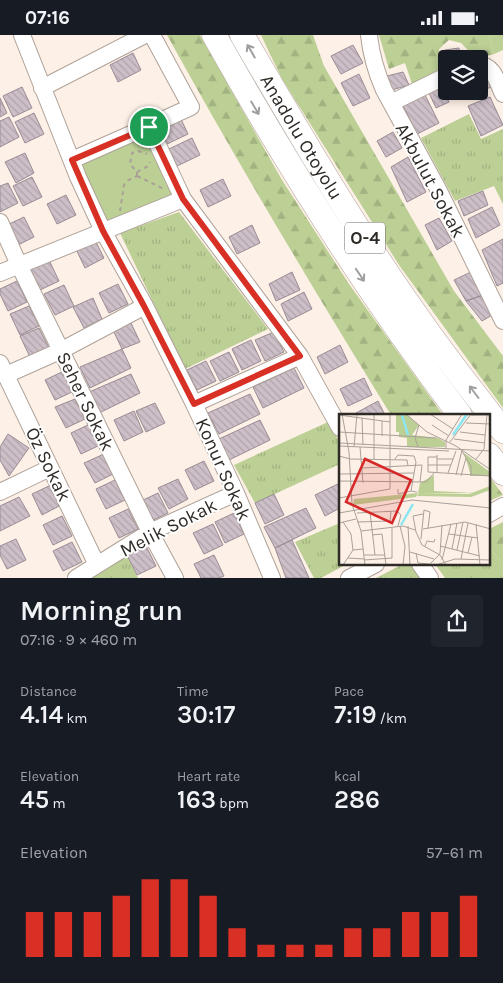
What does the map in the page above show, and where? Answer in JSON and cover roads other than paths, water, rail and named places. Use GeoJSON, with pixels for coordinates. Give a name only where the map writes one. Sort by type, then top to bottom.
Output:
{"type":"FeatureCollection","features":[{"type":"Feature","properties":{"kind":"highway","name":"Anadolu Otoyolu"},"geometry":{"type":"LineString","coordinates":[[214,35],[257,111],[344,251],[398,333],[459,414]]}},
{"type":"Feature","properties":{"kind":"highway","name":"Anadolu Otoyolu"},"geometry":{"type":"LineString","coordinates":[[242,35],[319,166],[388,273],[419,319],[503,431]]}},
{"type":"Feature","properties":{"kind":"highway"},"geometry":{"type":"LineString","coordinates":[[490,456],[503,473]]}},
{"type":"Feature","properties":{"kind":"street","name":"Konur Sokak"},"geometry":{"type":"LineString","coordinates":[[22,35],[72,160],[110,228],[144,306],[194,404],[236,493],[272,578]]}},
{"type":"Feature","properties":{"kind":"street"},"geometry":{"type":"LineString","coordinates":[[42,88],[145,35]]}},
{"type":"Feature","properties":{"kind":"street"},"geometry":{"type":"LineString","coordinates":[[72,160],[191,107],[152,35]]}},
{"type":"Feature","properties":{"kind":"street","name":"Akbulut Sokak"},"geometry":{"type":"LineString","coordinates":[[369,35],[378,76],[498,299],[503,321]]}},
{"type":"Feature","properties":{"kind":"street"},"geometry":{"type":"LineString","coordinates":[[488,66],[503,94]]}},
{"type":"Feature","properties":{"kind":"street"},"geometry":{"type":"LineString","coordinates":[[391,103],[438,80]]}},
{"type":"Feature","properties":{"kind":"street"},"geometry":{"type":"LineString","coordinates":[[149,127],[183,199],[300,356],[339,426]]}},
{"type":"Feature","properties":{"kind":"street"},"geometry":{"type":"LineString","coordinates":[[0,273],[183,199]]}},
{"type":"Feature","properties":{"kind":"street","name":"Seher Sokak"},"geometry":{"type":"LineString","coordinates":[[0,222],[19,265],[150,532],[175,578]]}},
{"type":"Feature","properties":{"kind":"street"},"geometry":{"type":"LineString","coordinates":[[3,369],[62,350],[144,306]]}},
{"type":"Feature","properties":{"kind":"street"},"geometry":{"type":"LineString","coordinates":[[194,404],[300,356]]}},
{"type":"Feature","properties":{"kind":"street","name":"Öz Sokak"},"geometry":{"type":"LineString","coordinates":[[3,369],[97,565]]}},
{"type":"Feature","properties":{"kind":"street"},"geometry":{"type":"LineString","coordinates":[[0,492],[50,468]]}},
{"type":"Feature","properties":{"kind":"street","name":"Melik Sokak"},"geometry":{"type":"LineString","coordinates":[[76,578],[150,532],[236,493]]}},
{"type":"Feature","properties":{"kind":"street"},"geometry":{"type":"LineString","coordinates":[[349,578],[374,565]]}},
{"type":"Feature","properties":{"kind":"street"},"geometry":{"type":"LineString","coordinates":[[421,565],[430,578]]}}]}
